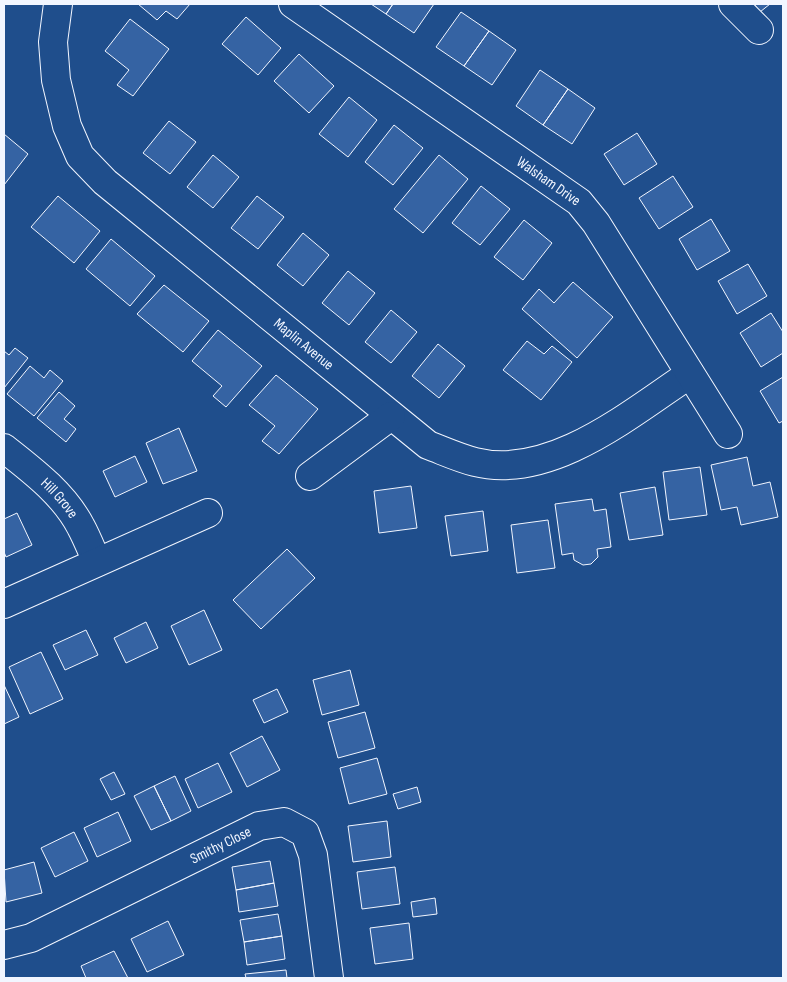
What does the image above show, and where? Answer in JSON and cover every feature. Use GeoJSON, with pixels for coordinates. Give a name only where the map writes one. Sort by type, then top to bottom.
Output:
{"type":"FeatureCollection","features":[{"type":"Feature","properties":{"kind":"street","name":"Maplin Avenue"},"geometry":{"type":"LineString","coordinates":[[58,4],[53,42],[56,80],[67,126],[80,156],[105,182],[428,445],[476,463],[514,464],[551,457],[588,442],[690,374]]}},
{"type":"Feature","properties":{"kind":"street","name":"Walsham Drive"},"geometry":{"type":"LineString","coordinates":[[293,4],[579,202],[596,223],[728,434]]}},
{"type":"Feature","properties":{"kind":"street"},"geometry":{"type":"LineString","coordinates":[[733,4],[759,30]]}},
{"type":"Feature","properties":{"kind":"street"},"geometry":{"type":"LineString","coordinates":[[310,476],[391,416]]}},
{"type":"Feature","properties":{"kind":"street","name":"Hill Grove"},"geometry":{"type":"LineString","coordinates":[[4,448],[56,493],[81,526],[97,562]]}},
{"type":"Feature","properties":{"kind":"street"},"geometry":{"type":"LineString","coordinates":[[4,604],[208,513]]}},
{"type":"Feature","properties":{"kind":"street","name":"Smithy Close"},"geometry":{"type":"LineString","coordinates":[[4,945],[31,938],[259,826],[284,822],[305,833],[314,855],[329,978]]}},
{"type":"Feature","properties":{"kind":"building"},"geometry":{"type":"Polygon","coordinates":[[[138,4],[190,4],[177,19],[166,11],[157,20],[138,4]]]}},
{"type":"Feature","properties":{"kind":"building"},"geometry":{"type":"Polygon","coordinates":[[[371,4],[393,4],[386,14],[371,4]]]}},
{"type":"Feature","properties":{"kind":"building"},"geometry":{"type":"Polygon","coordinates":[[[393,4],[434,4],[414,33],[386,14],[393,4]]]}},
{"type":"Feature","properties":{"kind":"building"},"geometry":{"type":"Polygon","coordinates":[[[754,4],[770,4],[760,12],[754,4]]]}},
{"type":"Feature","properties":{"kind":"building"},"geometry":{"type":"Polygon","coordinates":[[[461,12],[489,31],[464,66],[436,47],[461,12]]]}},
{"type":"Feature","properties":{"kind":"building"},"geometry":{"type":"Polygon","coordinates":[[[246,17],[281,48],[258,75],[222,44],[246,17]]]}},
{"type":"Feature","properties":{"kind":"building"},"geometry":{"type":"Polygon","coordinates":[[[130,19],[169,49],[133,96],[117,85],[129,70],[105,51],[130,19]]]}},
{"type":"Feature","properties":{"kind":"building"},"geometry":{"type":"Polygon","coordinates":[[[489,31],[516,50],[492,85],[464,66],[489,31]]]}},
{"type":"Feature","properties":{"kind":"building"},"geometry":{"type":"Polygon","coordinates":[[[299,54],[334,86],[309,113],[274,81],[299,54]]]}},
{"type":"Feature","properties":{"kind":"building"},"geometry":{"type":"Polygon","coordinates":[[[540,70],[568,89],[543,125],[516,106],[540,70]]]}},
{"type":"Feature","properties":{"kind":"building"},"geometry":{"type":"Polygon","coordinates":[[[568,89],[595,108],[572,144],[543,125],[568,89]]]}},
{"type":"Feature","properties":{"kind":"building"},"geometry":{"type":"Polygon","coordinates":[[[349,97],[377,120],[348,157],[319,134],[349,97]]]}},
{"type":"Feature","properties":{"kind":"building"},"geometry":{"type":"Polygon","coordinates":[[[169,121],[196,142],[170,174],[143,153],[169,121]]]}},
{"type":"Feature","properties":{"kind":"building"},"geometry":{"type":"Polygon","coordinates":[[[394,125],[423,148],[393,185],[365,162],[394,125]]]}},
{"type":"Feature","properties":{"kind":"building"},"geometry":{"type":"Polygon","coordinates":[[[637,133],[657,164],[624,185],[604,154],[637,133]]]}},
{"type":"Feature","properties":{"kind":"building"},"geometry":{"type":"Polygon","coordinates":[[[4,134],[28,154],[4,185],[4,134]]]}},
{"type":"Feature","properties":{"kind":"building"},"geometry":{"type":"Polygon","coordinates":[[[213,155],[239,177],[213,208],[187,187],[213,155]]]}},
{"type":"Feature","properties":{"kind":"building"},"geometry":{"type":"Polygon","coordinates":[[[439,155],[468,179],[423,233],[394,209],[439,155]]]}},
{"type":"Feature","properties":{"kind":"building"},"geometry":{"type":"Polygon","coordinates":[[[673,176],[693,207],[659,229],[639,198],[673,176]]]}},
{"type":"Feature","properties":{"kind":"building"},"geometry":{"type":"Polygon","coordinates":[[[481,186],[510,209],[480,245],[452,223],[481,186]]]}},
{"type":"Feature","properties":{"kind":"building"},"geometry":{"type":"Polygon","coordinates":[[[58,196],[100,231],[74,263],[31,227],[58,196]]]}},
{"type":"Feature","properties":{"kind":"building"},"geometry":{"type":"Polygon","coordinates":[[[257,196],[284,217],[258,249],[231,228],[257,196]]]}},
{"type":"Feature","properties":{"kind":"building"},"geometry":{"type":"Polygon","coordinates":[[[711,219],[730,251],[697,270],[679,239],[711,219]]]}},
{"type":"Feature","properties":{"kind":"building"},"geometry":{"type":"Polygon","coordinates":[[[524,220],[552,243],[523,280],[494,257],[524,220]]]}},
{"type":"Feature","properties":{"kind":"building"},"geometry":{"type":"Polygon","coordinates":[[[303,233],[329,255],[303,286],[277,265],[303,233]]]}},
{"type":"Feature","properties":{"kind":"building"},"geometry":{"type":"Polygon","coordinates":[[[111,239],[155,276],[130,306],[86,269],[111,239]]]}},
{"type":"Feature","properties":{"kind":"building"},"geometry":{"type":"Polygon","coordinates":[[[748,264],[767,296],[737,314],[718,281],[748,264]]]}},
{"type":"Feature","properties":{"kind":"building"},"geometry":{"type":"Polygon","coordinates":[[[348,271],[375,293],[349,325],[322,303],[348,271]]]}},
{"type":"Feature","properties":{"kind":"building"},"geometry":{"type":"Polygon","coordinates":[[[573,282],[613,317],[577,358],[522,309],[539,289],[554,303],[573,282]]]}},
{"type":"Feature","properties":{"kind":"building"},"geometry":{"type":"Polygon","coordinates":[[[164,285],[209,321],[183,352],[137,314],[164,285]]]}},
{"type":"Feature","properties":{"kind":"building"},"geometry":{"type":"Polygon","coordinates":[[[391,310],[417,332],[391,363],[365,342],[391,310]]]}},
{"type":"Feature","properties":{"kind":"building"},"geometry":{"type":"Polygon","coordinates":[[[771,313],[783,332],[783,353],[761,367],[740,333],[771,313]]]}},
{"type":"Feature","properties":{"kind":"building"},"geometry":{"type":"Polygon","coordinates":[[[218,330],[262,366],[226,407],[213,396],[222,386],[192,361],[218,330]]]}},
{"type":"Feature","properties":{"kind":"building"},"geometry":{"type":"Polygon","coordinates":[[[527,341],[544,354],[552,346],[572,362],[541,400],[503,370],[527,341]]]}},
{"type":"Feature","properties":{"kind":"building"},"geometry":{"type":"Polygon","coordinates":[[[438,344],[465,366],[439,398],[412,376],[438,344]]]}},
{"type":"Feature","properties":{"kind":"building"},"geometry":{"type":"Polygon","coordinates":[[[15,348],[28,358],[4,388],[4,351],[9,355],[15,348]]]}},
{"type":"Feature","properties":{"kind":"building"},"geometry":{"type":"Polygon","coordinates":[[[30,366],[44,378],[50,370],[63,381],[34,416],[7,394],[30,366]]]}},
{"type":"Feature","properties":{"kind":"building"},"geometry":{"type":"Polygon","coordinates":[[[276,375],[318,409],[279,454],[262,441],[275,426],[249,405],[276,375]]]}},
{"type":"Feature","properties":{"kind":"building"},"geometry":{"type":"Polygon","coordinates":[[[783,377],[783,421],[779,423],[760,391],[783,377]]]}},
{"type":"Feature","properties":{"kind":"building"},"geometry":{"type":"Polygon","coordinates":[[[59,392],[75,406],[64,419],[76,429],[66,442],[37,418],[59,392]]]}},
{"type":"Feature","properties":{"kind":"building"},"geometry":{"type":"Polygon","coordinates":[[[179,428],[197,471],[163,484],[146,443],[179,428]]]}},
{"type":"Feature","properties":{"kind":"building"},"geometry":{"type":"Polygon","coordinates":[[[135,456],[147,482],[115,497],[103,471],[135,456]]]}},
{"type":"Feature","properties":{"kind":"building"},"geometry":{"type":"Polygon","coordinates":[[[747,457],[753,486],[770,482],[778,517],[741,525],[737,507],[721,510],[711,465],[747,457]]]}},
{"type":"Feature","properties":{"kind":"building"},"geometry":{"type":"Polygon","coordinates":[[[700,467],[707,515],[669,520],[663,472],[700,467]]]}},
{"type":"Feature","properties":{"kind":"building"},"geometry":{"type":"Polygon","coordinates":[[[411,486],[417,528],[379,533],[374,491],[411,486]]]}},
{"type":"Feature","properties":{"kind":"building"},"geometry":{"type":"Polygon","coordinates":[[[655,487],[663,535],[629,540],[620,493],[655,487]]]}},
{"type":"Feature","properties":{"kind":"building"},"geometry":{"type":"Polygon","coordinates":[[[592,499],[594,511],[606,509],[611,547],[597,549],[598,557],[591,564],[583,565],[574,560],[573,553],[562,555],[555,504],[592,499]]]}},
{"type":"Feature","properties":{"kind":"building"},"geometry":{"type":"Polygon","coordinates":[[[483,511],[488,551],[451,556],[445,516],[483,511]]]}},
{"type":"Feature","properties":{"kind":"building"},"geometry":{"type":"Polygon","coordinates":[[[17,513],[32,545],[6,557],[4,552],[4,519],[17,513]]]}},
{"type":"Feature","properties":{"kind":"building"},"geometry":{"type":"Polygon","coordinates":[[[548,520],[555,568],[517,573],[511,525],[548,520]]]}},
{"type":"Feature","properties":{"kind":"building"},"geometry":{"type":"Polygon","coordinates":[[[287,549],[315,578],[261,629],[233,600],[287,549]]]}},
{"type":"Feature","properties":{"kind":"building"},"geometry":{"type":"Polygon","coordinates":[[[204,610],[222,650],[189,665],[171,626],[204,610]]]}},
{"type":"Feature","properties":{"kind":"building"},"geometry":{"type":"Polygon","coordinates":[[[146,622],[158,648],[126,663],[114,638],[146,622]]]}},
{"type":"Feature","properties":{"kind":"building"},"geometry":{"type":"Polygon","coordinates":[[[86,630],[98,655],[65,670],[53,645],[86,630]]]}},
{"type":"Feature","properties":{"kind":"building"},"geometry":{"type":"Polygon","coordinates":[[[41,652],[63,699],[30,714],[9,667],[41,652]]]}},
{"type":"Feature","properties":{"kind":"building"},"geometry":{"type":"Polygon","coordinates":[[[350,670],[359,705],[322,715],[313,680],[350,670]]]}},
{"type":"Feature","properties":{"kind":"building"},"geometry":{"type":"Polygon","coordinates":[[[4,685],[19,717],[4,724],[4,685]]]}},
{"type":"Feature","properties":{"kind":"building"},"geometry":{"type":"Polygon","coordinates":[[[277,689],[288,712],[264,723],[253,700],[277,689]]]}},
{"type":"Feature","properties":{"kind":"building"},"geometry":{"type":"Polygon","coordinates":[[[365,712],[375,748],[338,758],[328,722],[365,712]]]}},
{"type":"Feature","properties":{"kind":"building"},"geometry":{"type":"Polygon","coordinates":[[[262,736],[280,770],[247,787],[230,753],[262,736]]]}},
{"type":"Feature","properties":{"kind":"building"},"geometry":{"type":"Polygon","coordinates":[[[377,758],[387,794],[349,804],[340,768],[377,758]]]}},
{"type":"Feature","properties":{"kind":"building"},"geometry":{"type":"Polygon","coordinates":[[[218,763],[232,792],[198,808],[185,779],[218,763]]]}},
{"type":"Feature","properties":{"kind":"building"},"geometry":{"type":"Polygon","coordinates":[[[114,772],[125,794],[111,800],[100,779],[114,772]]]}},
{"type":"Feature","properties":{"kind":"building"},"geometry":{"type":"Polygon","coordinates":[[[175,776],[191,811],[171,821],[154,786],[175,776]]]}},
{"type":"Feature","properties":{"kind":"building"},"geometry":{"type":"Polygon","coordinates":[[[154,786],[171,821],[151,830],[134,796],[154,786]]]}},
{"type":"Feature","properties":{"kind":"building"},"geometry":{"type":"Polygon","coordinates":[[[417,787],[421,802],[398,809],[393,794],[417,787]]]}},
{"type":"Feature","properties":{"kind":"building"},"geometry":{"type":"Polygon","coordinates":[[[118,812],[131,841],[97,857],[84,828],[118,812]]]}},
{"type":"Feature","properties":{"kind":"building"},"geometry":{"type":"Polygon","coordinates":[[[387,821],[391,857],[353,862],[348,826],[387,821]]]}},
{"type":"Feature","properties":{"kind":"building"},"geometry":{"type":"Polygon","coordinates":[[[74,832],[88,861],[55,877],[41,848],[74,832]]]}},
{"type":"Feature","properties":{"kind":"building"},"geometry":{"type":"Polygon","coordinates":[[[270,861],[274,883],[236,890],[232,867],[270,861]]]}},
{"type":"Feature","properties":{"kind":"building"},"geometry":{"type":"Polygon","coordinates":[[[34,862],[42,893],[6,902],[4,870],[34,862]]]}},
{"type":"Feature","properties":{"kind":"building"},"geometry":{"type":"Polygon","coordinates":[[[395,867],[400,904],[362,909],[357,872],[395,867]]]}},
{"type":"Feature","properties":{"kind":"building"},"geometry":{"type":"Polygon","coordinates":[[[274,883],[278,906],[239,912],[236,890],[274,883]]]}},
{"type":"Feature","properties":{"kind":"building"},"geometry":{"type":"Polygon","coordinates":[[[435,898],[437,914],[413,917],[411,902],[435,898]]]}},
{"type":"Feature","properties":{"kind":"building"},"geometry":{"type":"Polygon","coordinates":[[[278,914],[282,936],[244,942],[240,920],[278,914]]]}},
{"type":"Feature","properties":{"kind":"building"},"geometry":{"type":"Polygon","coordinates":[[[168,921],[184,955],[147,972],[131,939],[168,921]]]}},
{"type":"Feature","properties":{"kind":"building"},"geometry":{"type":"Polygon","coordinates":[[[409,923],[413,959],[375,964],[370,928],[409,923]]]}},
{"type":"Feature","properties":{"kind":"building"},"geometry":{"type":"Polygon","coordinates":[[[282,936],[285,959],[247,965],[244,942],[282,936]]]}},
{"type":"Feature","properties":{"kind":"building"},"geometry":{"type":"Polygon","coordinates":[[[114,951],[128,978],[86,978],[81,966],[114,951]]]}},
{"type":"Feature","properties":{"kind":"building"},"geometry":{"type":"Polygon","coordinates":[[[286,970],[287,978],[246,978],[245,974],[286,970]]]}}]}
